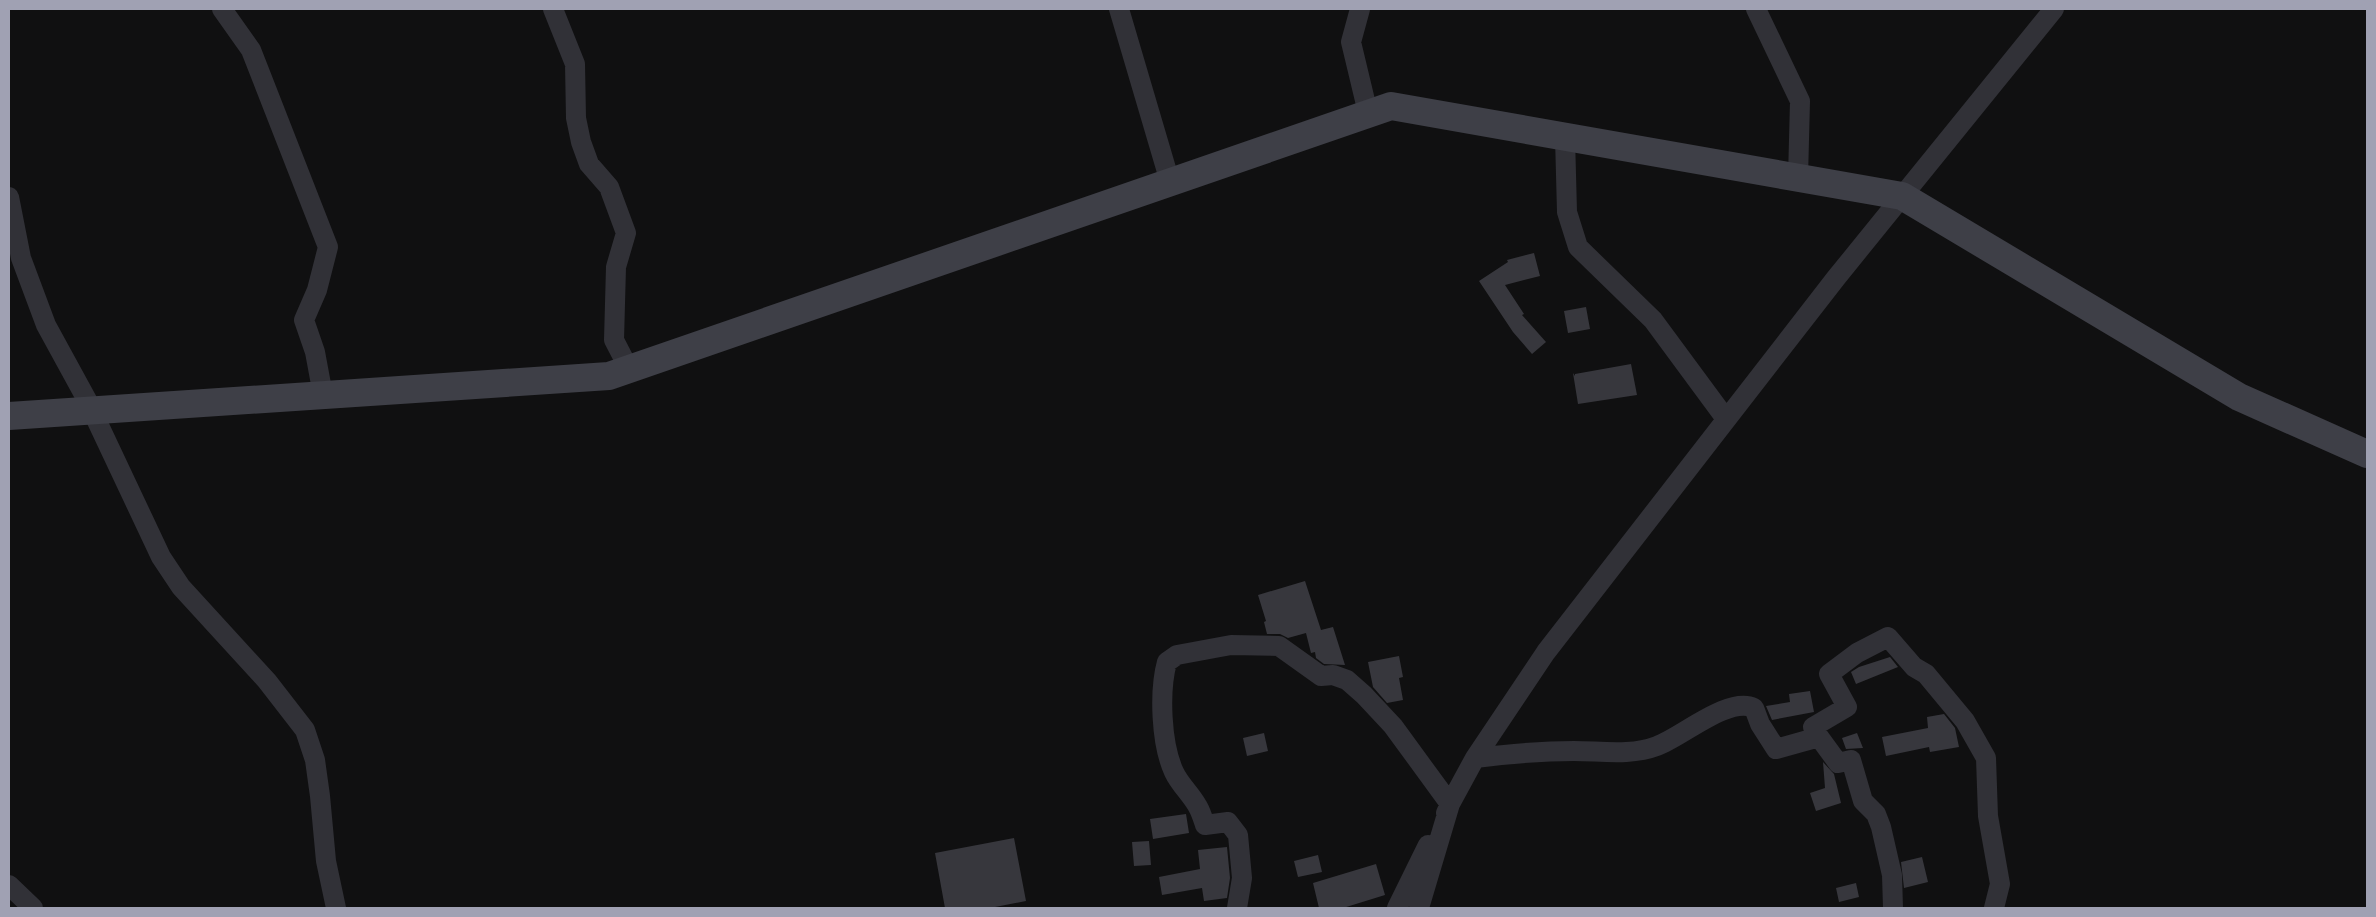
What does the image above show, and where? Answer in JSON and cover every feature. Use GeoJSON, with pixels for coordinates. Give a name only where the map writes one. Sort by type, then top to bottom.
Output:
{"type":"FeatureCollection","features":[{"type":"Feature","properties":{"kind":"main road"},"geometry":{"type":"LineString","coordinates":[[9,416],[608,376],[1391,106],[1902,196],[2239,397],[2367,454]]}},
{"type":"Feature","properties":{"kind":"street"},"geometry":{"type":"LineString","coordinates":[[222,9],[252,50],[328,247],[317,290],[304,320],[315,352],[322,395]]}},
{"type":"Feature","properties":{"kind":"street"},"geometry":{"type":"LineString","coordinates":[[553,9],[576,64],[576,118],[581,142],[589,164],[609,186],[626,234],[616,267],[614,340],[629,369]]}},
{"type":"Feature","properties":{"kind":"street"},"geometry":{"type":"LineString","coordinates":[[1119,9],[1170,182]]}},
{"type":"Feature","properties":{"kind":"street"},"geometry":{"type":"LineString","coordinates":[[1360,9],[1351,42],[1368,113]]}},
{"type":"Feature","properties":{"kind":"street"},"geometry":{"type":"LineString","coordinates":[[1756,9],[1800,101],[1798,178]]}},
{"type":"Feature","properties":{"kind":"street"},"geometry":{"type":"LineString","coordinates":[[1396,908],[1475,758],[1546,652],[1726,419],[1902,196],[2054,9]]}},
{"type":"Feature","properties":{"kind":"street"},"geometry":{"type":"LineString","coordinates":[[1565,137],[1567,212],[1578,246],[1653,320],[1726,419]]}},
{"type":"Feature","properties":{"kind":"street"},"geometry":{"type":"LineString","coordinates":[[9,197],[22,258],[46,325],[92,411],[161,558],[181,587],[267,681],[305,730],[315,760],[326,862],[336,908]]}},
{"type":"Feature","properties":{"kind":"street"},"geometry":{"type":"LineString","coordinates":[[1893,908],[1890,860],[1876,814],[1862,800],[1851,760],[1838,763],[1813,726],[1846,707],[1829,674],[1857,653],[1888,637],[1914,667],[1926,674],[1966,721],[1986,758],[1988,816],[2000,884],[1994,908]]}},
{"type":"Feature","properties":{"kind":"street"},"geometry":{"type":"LineString","coordinates":[[1236,908],[1242,878],[1238,835],[1228,822],[1205,825],[1198,807],[1174,772],[1166,750],[1164,734],[1164,673],[1167,662],[1177,655],[1231,645],[1280,646],[1321,676],[1333,675],[1347,680],[1393,726],[1450,804]]}},
{"type":"Feature","properties":{"kind":"street"},"geometry":{"type":"LineString","coordinates":[[1475,758],[1530,752],[1638,751],[1656,747],[1680,736],[1706,718],[1731,709],[1749,706],[1754,708],[1760,724],[1776,749],[1819,736]]}},
{"type":"Feature","properties":{"kind":"street"},"geometry":{"type":"LineString","coordinates":[[1419,908],[1450,804]]}},
{"type":"Feature","properties":{"kind":"street"},"geometry":{"type":"LineString","coordinates":[[9,885],[33,908]]}},
{"type":"Feature","properties":{"kind":"building"},"geometry":{"type":"Polygon","coordinates":[[[1534,253],[1540,276],[1505,285],[1524,314],[1522,315],[1546,342],[1532,354],[1513,332],[1479,281],[1508,262],[1507,260],[1534,253]]]}},
{"type":"Feature","properties":{"kind":"building"},"geometry":{"type":"Polygon","coordinates":[[[1586,307],[1590,329],[1568,333],[1564,311],[1586,307]]]}},
{"type":"Feature","properties":{"kind":"building"},"geometry":{"type":"Polygon","coordinates":[[[1631,364],[1637,395],[1578,404],[1573,373],[1575,376],[1575,374],[1631,364]]]}},
{"type":"Feature","properties":{"kind":"building"},"geometry":{"type":"Polygon","coordinates":[[[1305,581],[1321,630],[1333,627],[1345,665],[1324,664],[1316,658],[1315,652],[1311,653],[1306,633],[1288,638],[1280,634],[1267,634],[1264,622],[1266,621],[1258,595],[1305,581]]]}},
{"type":"Feature","properties":{"kind":"building"},"geometry":{"type":"Polygon","coordinates":[[[1399,656],[1403,677],[1399,678],[1403,700],[1387,703],[1373,687],[1368,662],[1399,656]]]}},
{"type":"Feature","properties":{"kind":"building"},"geometry":{"type":"Polygon","coordinates":[[[1890,657],[1898,667],[1856,684],[1851,672],[1859,667],[1890,657]]]}},
{"type":"Feature","properties":{"kind":"building"},"geometry":{"type":"Polygon","coordinates":[[[1810,691],[1814,712],[1772,720],[1766,706],[1790,702],[1789,694],[1810,691]]]}},
{"type":"Feature","properties":{"kind":"building"},"geometry":{"type":"Polygon","coordinates":[[[1944,714],[1955,728],[1959,747],[1930,752],[1929,747],[1886,756],[1882,737],[1928,728],[1927,717],[1944,714]]]}},
{"type":"Feature","properties":{"kind":"building"},"geometry":{"type":"Polygon","coordinates":[[[1264,733],[1268,751],[1247,756],[1243,738],[1264,733]]]}},
{"type":"Feature","properties":{"kind":"building"},"geometry":{"type":"Polygon","coordinates":[[[1857,733],[1863,748],[1846,749],[1842,738],[1857,733]]]}},
{"type":"Feature","properties":{"kind":"building"},"geometry":{"type":"Polygon","coordinates":[[[1823,762],[1834,774],[1841,803],[1816,811],[1810,793],[1825,788],[1823,762]]]}},
{"type":"Feature","properties":{"kind":"building"},"geometry":{"type":"Polygon","coordinates":[[[1186,814],[1189,833],[1153,839],[1150,819],[1186,814]]]}},
{"type":"Feature","properties":{"kind":"building"},"geometry":{"type":"Polygon","coordinates":[[[1014,838],[1026,901],[990,908],[945,908],[935,853],[1014,838]]]}},
{"type":"Feature","properties":{"kind":"building"},"geometry":{"type":"Polygon","coordinates":[[[1149,841],[1151,865],[1134,866],[1132,842],[1149,841]]]}},
{"type":"Feature","properties":{"kind":"building"},"geometry":{"type":"Polygon","coordinates":[[[1227,847],[1230,878],[1227,898],[1204,901],[1202,888],[1162,895],[1159,877],[1200,869],[1198,850],[1227,847]]]}},
{"type":"Feature","properties":{"kind":"building"},"geometry":{"type":"Polygon","coordinates":[[[1318,855],[1322,872],[1298,877],[1294,861],[1318,855]]]}},
{"type":"Feature","properties":{"kind":"building"},"geometry":{"type":"Polygon","coordinates":[[[1922,857],[1928,882],[1904,888],[1901,862],[1922,857]]]}},
{"type":"Feature","properties":{"kind":"building"},"geometry":{"type":"Polygon","coordinates":[[[1376,864],[1385,895],[1343,908],[1319,908],[1313,883],[1376,864]]]}},
{"type":"Feature","properties":{"kind":"building"},"geometry":{"type":"Polygon","coordinates":[[[1856,883],[1859,897],[1839,902],[1836,888],[1856,883]]]}}]}
